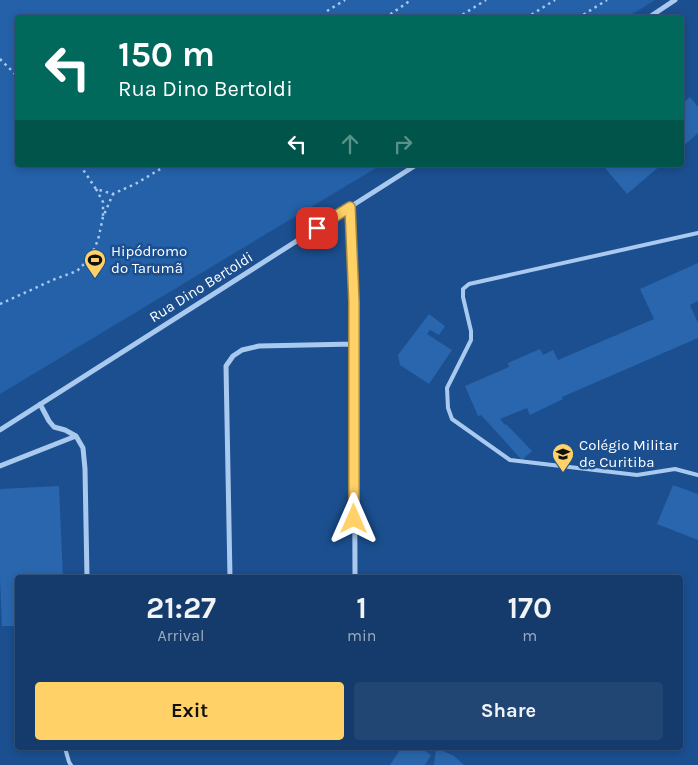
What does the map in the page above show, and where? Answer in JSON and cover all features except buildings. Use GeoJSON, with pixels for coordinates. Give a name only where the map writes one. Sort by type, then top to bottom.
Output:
{"type":"FeatureCollection","features":[{"type":"Feature","properties":{"kind":"street"},"geometry":{"type":"LineString","coordinates":[[653,15],[676,0]]}},
{"type":"Feature","properties":{"kind":"street","name":"Rua Dino Bertoldi"},"geometry":{"type":"LineString","coordinates":[[0,430],[413,167]]}},
{"type":"Feature","properties":{"kind":"street"},"geometry":{"type":"LineString","coordinates":[[350,207],[354,302],[354,575]]}},
{"type":"Feature","properties":{"kind":"street"},"geometry":{"type":"LineString","coordinates":[[230,575],[226,366],[242,350],[259,346],[354,344]]}},
{"type":"Feature","properties":{"kind":"street"},"geometry":{"type":"LineString","coordinates":[[40,404],[54,427],[76,436],[83,448],[87,575]]}},
{"type":"Feature","properties":{"kind":"street"},"geometry":{"type":"LineString","coordinates":[[0,466],[76,436]]}},
{"type":"Feature","properties":{"kind":"lane"},"geometry":{"type":"LineString","coordinates":[[698,233],[469,284],[463,289],[463,297],[471,331],[471,340],[447,388],[448,408],[452,419],[510,460],[637,475],[675,469],[698,476]]}},
{"type":"Feature","properties":{"kind":"lane"},"geometry":{"type":"LineString","coordinates":[[67,750],[71,765]]}},
{"type":"Feature","properties":{"kind":"path"},"geometry":{"type":"LineString","coordinates":[[327,11],[344,0]]}},
{"type":"Feature","properties":{"kind":"path"},"geometry":{"type":"LineString","coordinates":[[389,15],[411,0]]}},
{"type":"Feature","properties":{"kind":"path"},"geometry":{"type":"LineString","coordinates":[[462,15],[486,0]]}},
{"type":"Feature","properties":{"kind":"path"},"geometry":{"type":"LineString","coordinates":[[531,15],[555,0]]}},
{"type":"Feature","properties":{"kind":"path"},"geometry":{"type":"LineString","coordinates":[[583,15],[607,0]]}},
{"type":"Feature","properties":{"kind":"path"},"geometry":{"type":"LineString","coordinates":[[0,59],[15,74]]}},
{"type":"Feature","properties":{"kind":"path"},"geometry":{"type":"LineString","coordinates":[[0,304],[77,271],[90,258],[98,240],[103,217],[103,202],[81,167]]}},
{"type":"Feature","properties":{"kind":"path"},"geometry":{"type":"LineString","coordinates":[[103,217],[114,194],[164,167]]}},
{"type":"Feature","properties":{"kind":"path"},"geometry":{"type":"LineString","coordinates":[[96,189],[114,194]]}},
{"type":"Feature","properties":{"kind":"shaded area","name":"Hipódromo do Tarumã"},"geometry":{"type":"Polygon","coordinates":[[[0,0],[655,0],[631,15],[15,15],[15,167],[378,167],[0,394],[0,0]]]}},
{"type":"Feature","properties":{"kind":"place","name":"Hipódromo do Tarumã"},"geometry":{"type":"Point","coordinates":[95,279]}},
{"type":"Feature","properties":{"kind":"place","name":"Colégio Militar de Curitiba"},"geometry":{"type":"Point","coordinates":[563,473]}},
{"type":"Feature","properties":{"kind":"route"},"geometry":{"type":"LineString","coordinates":[[317,228],[350,207],[354,302],[354,519]]}}]}
